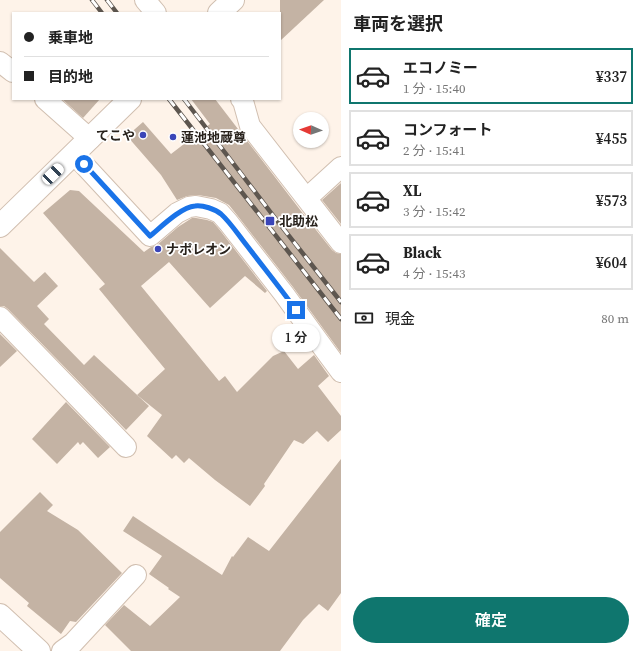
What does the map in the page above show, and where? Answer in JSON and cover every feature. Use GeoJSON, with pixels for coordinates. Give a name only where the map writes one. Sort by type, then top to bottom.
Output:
{"type":"FeatureCollection","features":[{"type":"Feature","properties":{"kind":"street"},"geometry":{"type":"LineString","coordinates":[[145,0],[155,12]]}},
{"type":"Feature","properties":{"kind":"street"},"geometry":{"type":"LineString","coordinates":[[221,12],[233,0]]}},
{"type":"Feature","properties":{"kind":"street"},"geometry":{"type":"LineString","coordinates":[[0,62],[12,71]]}},
{"type":"Feature","properties":{"kind":"street"},"geometry":{"type":"LineString","coordinates":[[46,100],[90,139]]}},
{"type":"Feature","properties":{"kind":"street"},"geometry":{"type":"LineString","coordinates":[[0,226],[129,100]]}},
{"type":"Feature","properties":{"kind":"street"},"geometry":{"type":"LineString","coordinates":[[242,100],[250,126],[341,243]]}},
{"type":"Feature","properties":{"kind":"street"},"geometry":{"type":"LineString","coordinates":[[74,154],[150,236],[177,213],[189,207],[204,207],[220,213],[284,294],[341,372]]}},
{"type":"Feature","properties":{"kind":"street"},"geometry":{"type":"LineString","coordinates":[[307,198],[341,167]]}},
{"type":"Feature","properties":{"kind":"street"},"geometry":{"type":"LineString","coordinates":[[0,317],[126,447]]}},
{"type":"Feature","properties":{"kind":"street"},"geometry":{"type":"LineString","coordinates":[[62,651],[73,642],[136,575]]}},
{"type":"Feature","properties":{"kind":"street"},"geometry":{"type":"LineString","coordinates":[[0,615],[39,651]]}},
{"type":"Feature","properties":{"kind":"building"},"geometry":{"type":"Polygon","coordinates":[[[280,0],[324,0],[281,40],[280,0]]]}},
{"type":"Feature","properties":{"kind":"building"},"geometry":{"type":"Polygon","coordinates":[[[63,100],[99,100],[83,118],[63,100]]]}},
{"type":"Feature","properties":{"kind":"building"},"geometry":{"type":"Polygon","coordinates":[[[192,100],[216,100],[332,250],[341,254],[341,353],[293,287],[229,205],[216,198],[198,195],[187,196],[177,200],[161,175],[127,136],[143,122],[171,154],[210,124],[192,100]]]}},
{"type":"Feature","properties":{"kind":"building"},"geometry":{"type":"Polygon","coordinates":[[[341,183],[341,224],[322,200],[341,183]]]}},
{"type":"Feature","properties":{"kind":"building"},"geometry":{"type":"Polygon","coordinates":[[[70,190],[79,191],[144,252],[157,245],[178,227],[192,218],[213,222],[219,229],[267,291],[265,293],[245,276],[210,308],[169,262],[141,286],[219,381],[225,376],[237,392],[273,356],[284,351],[298,369],[314,355],[329,376],[318,386],[341,416],[341,430],[328,442],[317,431],[303,444],[294,440],[264,484],[265,486],[250,506],[215,480],[189,458],[184,463],[176,455],[172,459],[147,436],[162,415],[137,395],[165,369],[99,289],[105,284],[43,213],[70,190]]]}},
{"type":"Feature","properties":{"kind":"building"},"geometry":{"type":"Polygon","coordinates":[[[0,248],[34,282],[45,272],[58,286],[37,306],[49,319],[44,324],[84,365],[94,355],[149,406],[126,430],[8,309],[4,306],[0,306],[0,248]]]}},
{"type":"Feature","properties":{"kind":"building"},"geometry":{"type":"Polygon","coordinates":[[[0,334],[17,351],[0,367],[0,334]]]}},
{"type":"Feature","properties":{"kind":"building"},"geometry":{"type":"Polygon","coordinates":[[[66,402],[110,447],[98,458],[83,442],[80,445],[78,442],[57,464],[32,439],[66,402]]]}},
{"type":"Feature","properties":{"kind":"building"},"geometry":{"type":"Polygon","coordinates":[[[341,459],[341,593],[328,611],[319,604],[303,620],[280,651],[131,651],[105,625],[124,605],[150,626],[180,597],[149,574],[162,556],[123,531],[133,516],[222,575],[232,556],[233,557],[248,537],[269,551],[341,459]]]}},
{"type":"Feature","properties":{"kind":"building"},"geometry":{"type":"Polygon","coordinates":[[[40,492],[53,505],[47,511],[78,530],[122,573],[76,622],[70,621],[61,634],[27,606],[29,603],[0,578],[0,532],[40,492]]]}},
{"type":"Feature","properties":{"kind":"railway"},"geometry":{"type":"LineString","coordinates":[[92,0],[101,12]]}},
{"type":"Feature","properties":{"kind":"railway"},"geometry":{"type":"LineString","coordinates":[[107,0],[116,12]]}},
{"type":"Feature","properties":{"kind":"railway"},"geometry":{"type":"LineString","coordinates":[[170,100],[341,319]]}},
{"type":"Feature","properties":{"kind":"railway"},"geometry":{"type":"LineString","coordinates":[[185,100],[341,302]]}},
{"type":"Feature","properties":{"kind":"place","name":"てこや"},"geometry":{"type":"Point","coordinates":[143,135]}},
{"type":"Feature","properties":{"kind":"place","name":"蓮池地蔵尊"},"geometry":{"type":"Point","coordinates":[173,137]}},
{"type":"Feature","properties":{"kind":"place","name":"北助松"},"geometry":{"type":"Point","coordinates":[270,221]}},
{"type":"Feature","properties":{"kind":"place","name":"ナポレオン"},"geometry":{"type":"Point","coordinates":[158,249]}},
{"type":"Feature","properties":{"kind":"route"},"geometry":{"type":"LineString","coordinates":[[84,164],[150,236],[177,213],[189,207],[204,207],[220,213],[246,244],[296,310]]}}]}
